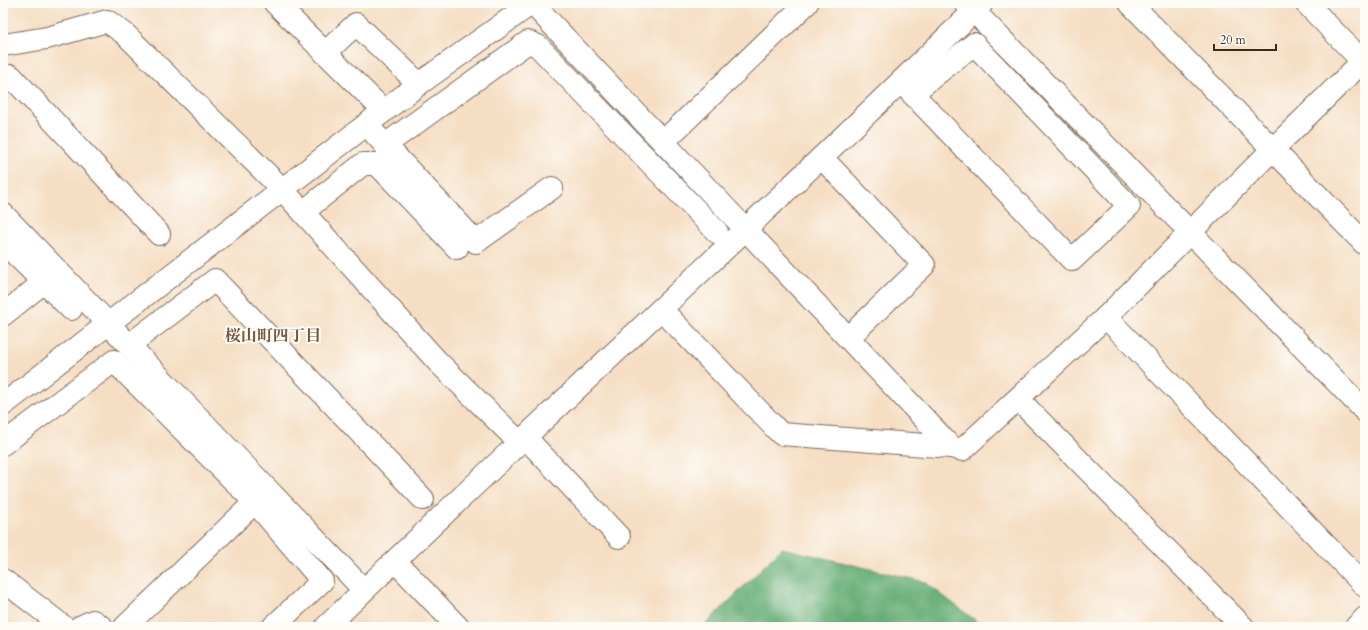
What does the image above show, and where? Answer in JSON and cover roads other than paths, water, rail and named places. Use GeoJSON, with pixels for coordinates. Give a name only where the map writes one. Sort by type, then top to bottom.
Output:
{"type":"FeatureCollection","features":[{"type":"Feature","properties":{"kind":"street"},"geometry":{"type":"LineString","coordinates":[[275,3],[384,111]]}},
{"type":"Feature","properties":{"kind":"street"},"geometry":{"type":"LineString","coordinates":[[663,142],[807,3]]}},
{"type":"Feature","properties":{"kind":"street"},"geometry":{"type":"LineString","coordinates":[[1130,3],[1365,244]]}},
{"type":"Feature","properties":{"kind":"street"},"geometry":{"type":"LineString","coordinates":[[661,309],[781,434],[951,447],[962,450],[1106,317],[1272,150],[1364,62],[1306,3]]}},
{"type":"Feature","properties":{"kind":"street"},"geometry":{"type":"LineString","coordinates":[[3,405],[282,189],[524,5],[663,142],[951,447]]}},
{"type":"Feature","properties":{"kind":"street"},"geometry":{"type":"LineString","coordinates":[[907,88],[974,6],[1190,232],[1365,411]]}},
{"type":"Feature","properties":{"kind":"street"},"geometry":{"type":"LineString","coordinates":[[3,45],[47,38],[108,21],[125,34],[282,189],[437,361],[522,440],[619,537]]}},
{"type":"Feature","properties":{"kind":"street"},"geometry":{"type":"LineString","coordinates":[[325,53],[356,24],[419,84]]}},
{"type":"Feature","properties":{"kind":"street"},"geometry":{"type":"LineString","coordinates":[[385,145],[528,42],[538,46],[717,232]]}},
{"type":"Feature","properties":{"kind":"street"},"geometry":{"type":"LineString","coordinates":[[326,627],[522,440],[822,158],[907,88],[974,44],[1129,206],[1072,260],[907,88]]}},
{"type":"Feature","properties":{"kind":"street"},"geometry":{"type":"LineString","coordinates":[[3,83],[11,76],[159,234]]}},
{"type":"Feature","properties":{"kind":"street"},"geometry":{"type":"LineString","coordinates":[[366,125],[476,242],[552,188]]}},
{"type":"Feature","properties":{"kind":"street"},"geometry":{"type":"LineString","coordinates":[[822,158],[924,265],[848,338]]}},
{"type":"Feature","properties":{"kind":"street"},"geometry":{"type":"LineString","coordinates":[[303,212],[364,164],[377,164],[458,248]]}},
{"type":"Feature","properties":{"kind":"street"},"geometry":{"type":"LineString","coordinates":[[3,214],[364,590]]}},
{"type":"Feature","properties":{"kind":"street"},"geometry":{"type":"LineString","coordinates":[[3,242],[71,309]]}},
{"type":"Feature","properties":{"kind":"street"},"geometry":{"type":"LineString","coordinates":[[129,345],[215,280],[423,498]]}},
{"type":"Feature","properties":{"kind":"street"},"geometry":{"type":"LineString","coordinates":[[3,315],[44,282]]}},
{"type":"Feature","properties":{"kind":"street"},"geometry":{"type":"LineString","coordinates":[[1106,317],[1365,586]]}},
{"type":"Feature","properties":{"kind":"street"},"geometry":{"type":"LineString","coordinates":[[3,444],[114,361],[255,502],[322,581],[274,627]]}},
{"type":"Feature","properties":{"kind":"street"},"geometry":{"type":"LineString","coordinates":[[1018,399],[1243,627]]}},
{"type":"Feature","properties":{"kind":"street"},"geometry":{"type":"LineString","coordinates":[[125,627],[255,502]]}},
{"type":"Feature","properties":{"kind":"street"},"geometry":{"type":"LineString","coordinates":[[395,561],[458,627]]}},
{"type":"Feature","properties":{"kind":"street"},"geometry":{"type":"LineString","coordinates":[[3,580],[64,627]]}},
{"type":"Feature","properties":{"kind":"street"},"geometry":{"type":"LineString","coordinates":[[1356,627],[1365,618]]}},
{"type":"Feature","properties":{"kind":"street"},"geometry":{"type":"LineString","coordinates":[[80,627],[93,621],[102,627]]}},
{"type":"Feature","properties":{"kind":"district","name":"桜山町四丁目"},"geometry":{"type":"Point","coordinates":[273,335]}}]}
